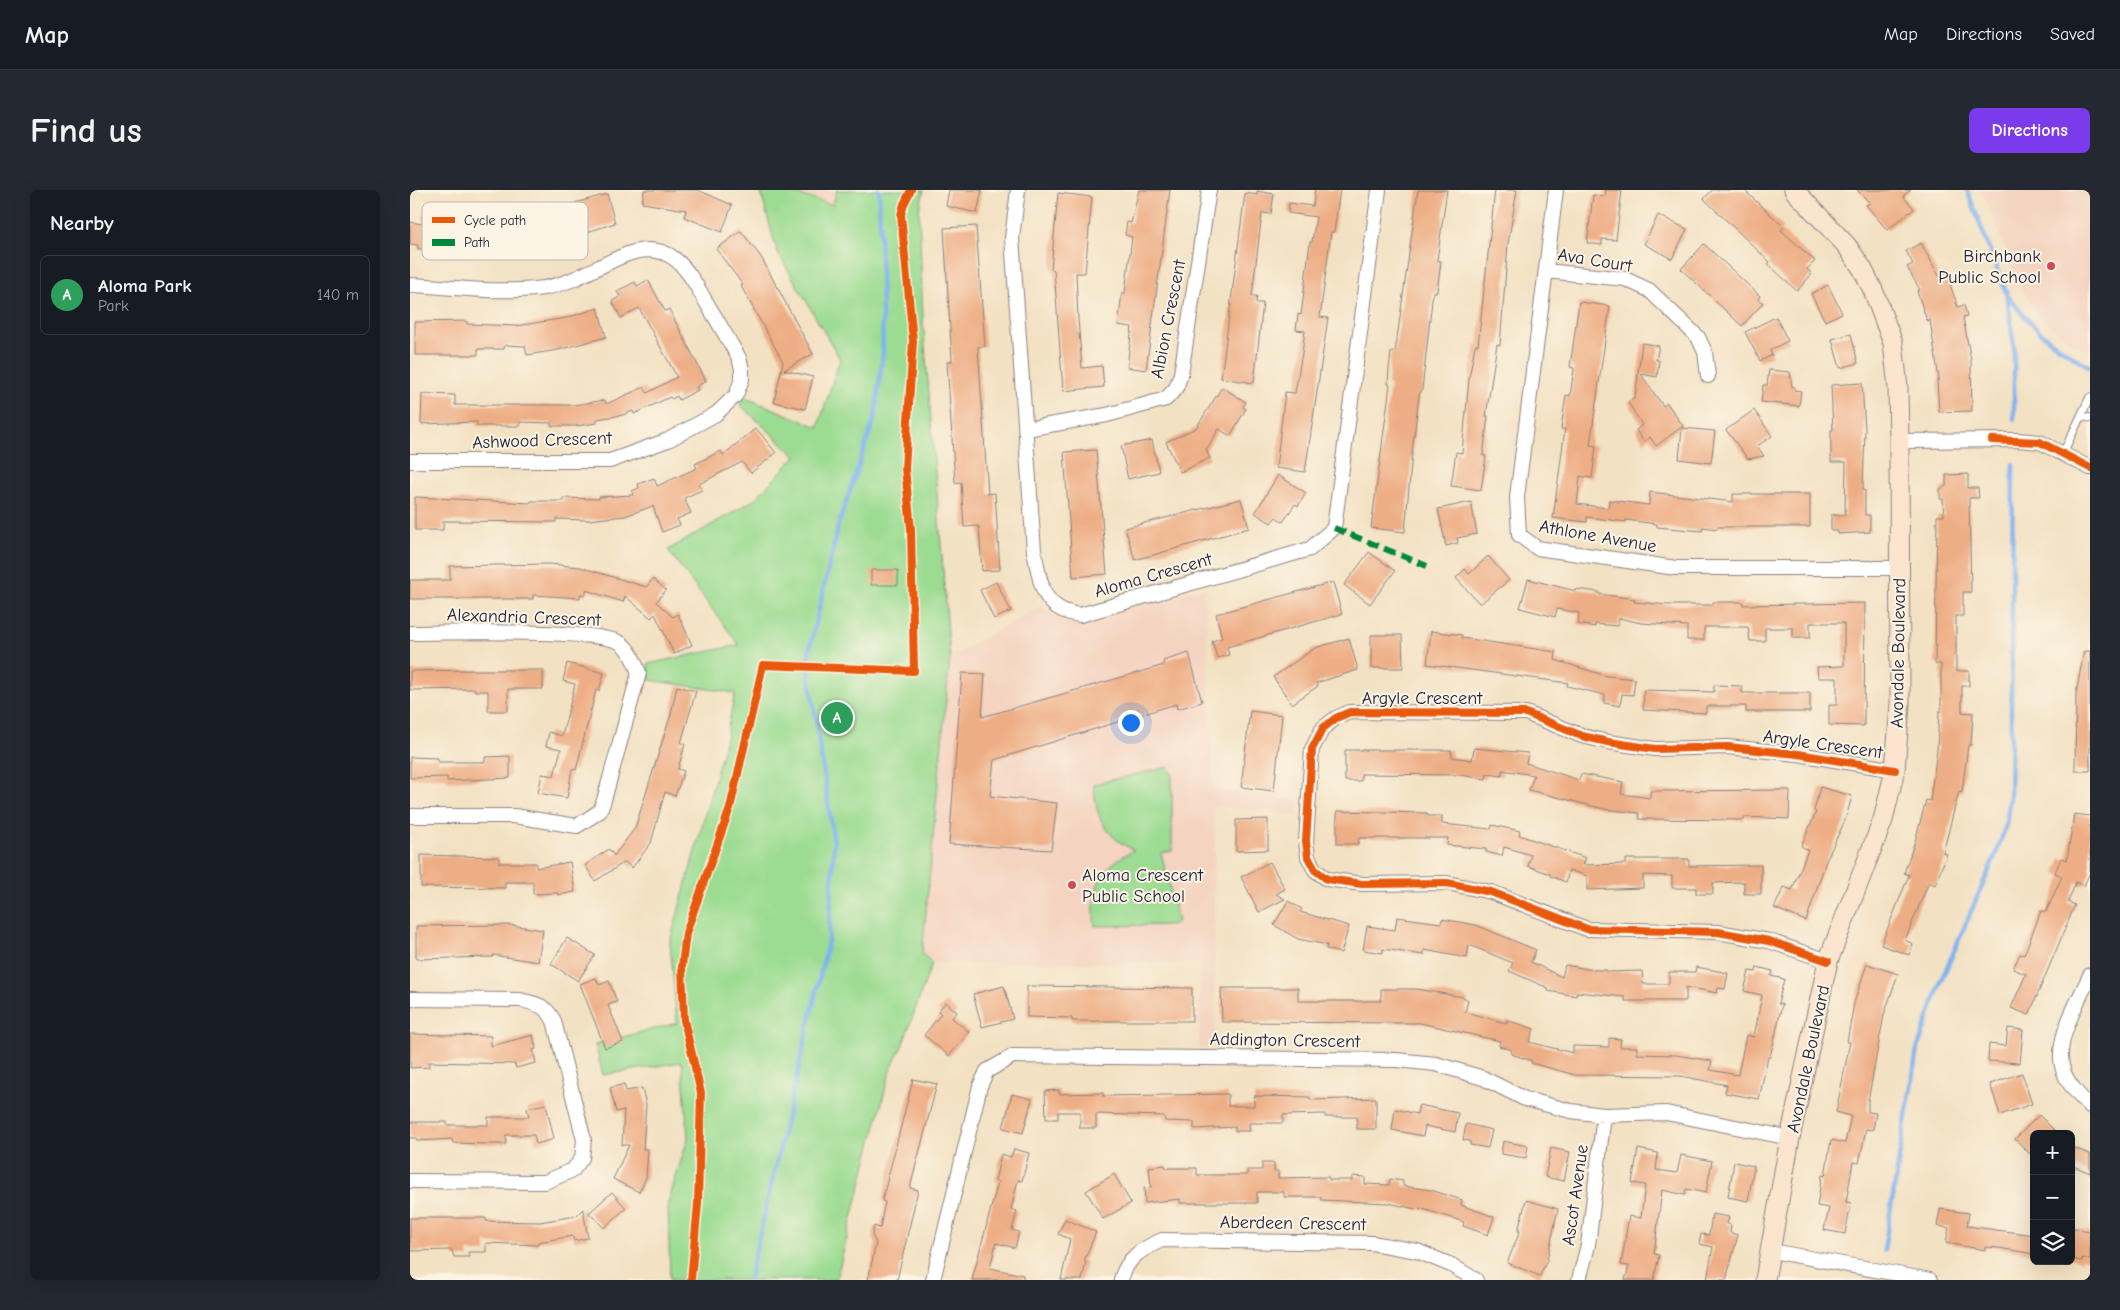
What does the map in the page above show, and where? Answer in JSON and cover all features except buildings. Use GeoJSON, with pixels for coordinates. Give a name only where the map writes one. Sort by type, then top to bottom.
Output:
{"type":"FeatureCollection","features":[{"type":"Feature","properties":{"kind":"street","name":"Aloma Crescent"},"geometry":{"type":"LineString","coordinates":[[1018,190],[1012,238],[1034,551],[1042,589],[1048,600],[1068,614],[1080,616],[1310,549],[1334,528],[1379,190]]}},
{"type":"Feature","properties":{"kind":"street","name":"Albion Crescent"},"geometry":{"type":"LineString","coordinates":[[1026,429],[1106,415],[1166,399],[1176,388],[1181,374],[1209,190]]}},
{"type":"Feature","properties":{"kind":"street","name":"Athlone Avenue"},"geometry":{"type":"LineString","coordinates":[[1556,190],[1517,497],[1519,535],[1537,548],[1676,568],[1899,568]]}},
{"type":"Feature","properties":{"kind":"street","name":"Avondale Boulevard"},"geometry":{"type":"LineString","coordinates":[[1766,1280],[1790,1138],[1828,961],[1883,820],[1895,770],[1900,704],[1898,388],[1893,343],[1873,290],[1848,246],[1794,190]]}},
{"type":"Feature","properties":{"kind":"street","name":"Ashwood Crescent"},"geometry":{"type":"LineString","coordinates":[[410,285],[506,290],[544,288],[572,280],[638,251],[657,250],[672,256],[687,268],[739,358],[742,369],[742,379],[736,395],[716,414],[668,440],[610,461],[410,461]]}},
{"type":"Feature","properties":{"kind":"street","name":"Ava Court"},"geometry":{"type":"LineString","coordinates":[[1546,271],[1625,279],[1649,290],[1698,337],[1705,352],[1708,376]]}},
{"type":"Feature","properties":{"kind":"street"},"geometry":{"type":"LineString","coordinates":[[1899,441],[2018,440],[2040,442],[2090,468]]}},
{"type":"Feature","properties":{"kind":"street","name":"Alexandria Crescent"},"geometry":{"type":"LineString","coordinates":[[410,633],[592,634],[622,643],[632,656],[639,673],[604,800],[600,811],[588,820],[577,826],[514,816],[410,816]]}},
{"type":"Feature","properties":{"kind":"street","name":"Argyle Crescent"},"geometry":{"type":"LineString","coordinates":[[1828,961],[1769,941],[1718,932],[1587,929],[1491,892],[1447,882],[1362,884],[1327,879],[1315,870],[1308,857],[1306,841],[1312,749],[1323,728],[1336,718],[1350,712],[1526,713],[1582,736],[1608,742],[1655,749],[1727,747],[1754,749],[1798,754],[1895,770]]}},
{"type":"Feature","properties":{"kind":"street"},"geometry":{"type":"LineString","coordinates":[[2090,975],[2062,1038],[2060,1057],[2066,1081],[2090,1106]]}},
{"type":"Feature","properties":{"kind":"street"},"geometry":{"type":"LineString","coordinates":[[410,999],[520,1000],[536,1004],[548,1010],[554,1021],[584,1140],[582,1158],[572,1170],[545,1182],[410,1181]]}},
{"type":"Feature","properties":{"kind":"street","name":"Addington Crescent"},"geometry":{"type":"LineString","coordinates":[[933,1280],[980,1086],[987,1071],[1013,1056],[1396,1060],[1436,1064],[1483,1078],[1525,1099],[1571,1111],[1604,1115],[1666,1113],[1790,1138]]}},
{"type":"Feature","properties":{"kind":"street","name":"Ascot Avenue"},"geometry":{"type":"LineString","coordinates":[[1579,1280],[1588,1245],[1604,1115]]}},
{"type":"Feature","properties":{"kind":"street","name":"Aberdeen Crescent"},"geometry":{"type":"LineString","coordinates":[[1122,1280],[1131,1258],[1145,1248],[1162,1240],[1372,1243],[1417,1251],[1451,1265],[1476,1280]]}},
{"type":"Feature","properties":{"kind":"street"},"geometry":{"type":"LineString","coordinates":[[1771,1250],[1930,1280]]}},
{"type":"Feature","properties":{"kind":"lane"},"geometry":{"type":"LineString","coordinates":[[2063,453],[2090,397]]}},
{"type":"Feature","properties":{"kind":"lane"},"geometry":{"type":"LineString","coordinates":[[2081,416],[2090,418]]}},
{"type":"Feature","properties":{"kind":"shaded area"},"geometry":{"type":"Polygon","coordinates":[[[782,190],[837,190],[834,205],[782,190]]]}},
{"type":"Feature","properties":{"kind":"shaded area","name":"Birchbank Public School"},"geometry":{"type":"Polygon","coordinates":[[[1980,190],[2090,190],[2090,352],[2076,345],[2041,319],[2019,285],[1992,213],[1980,190]]]}},
{"type":"Feature","properties":{"kind":"shaded area","name":"Aloma Crescent Public School"},"geometry":{"type":"Polygon","coordinates":[[[1205,588],[1213,789],[1299,800],[1298,815],[1214,806],[1215,1047],[1199,1048],[1199,963],[932,963],[922,954],[950,657],[1041,606],[1063,618],[1084,619],[1205,588]]]}},
{"type":"Feature","properties":{"kind":"green space"},"geometry":{"type":"Polygon","coordinates":[[[760,190],[782,190],[833,205],[837,190],[924,190],[919,210],[923,320],[950,657],[922,954],[932,963],[902,1046],[890,1071],[836,1280],[670,1280],[668,1203],[688,1138],[682,1062],[603,1075],[595,1044],[677,1023],[670,942],[725,742],[735,693],[649,680],[648,664],[739,645],[668,550],[754,500],[796,456],[740,405],[744,397],[818,427],[840,359],[777,251],[760,190]]]}},
{"type":"Feature","properties":{"kind":"green space"},"geometry":{"type":"Polygon","coordinates":[[[1168,767],[1172,774],[1172,851],[1161,853],[1178,921],[1172,925],[1095,926],[1094,900],[1100,880],[1105,871],[1134,850],[1115,838],[1103,824],[1096,806],[1094,784],[1168,767]]]}},
{"type":"Feature","properties":{"kind":"waterway"},"geometry":{"type":"LineString","coordinates":[[749,1280],[829,937],[834,843],[807,660],[839,523],[875,417],[883,352],[879,190]]}},
{"type":"Feature","properties":{"kind":"waterway"},"geometry":{"type":"LineString","coordinates":[[1967,190],[2007,295],[2014,348],[2014,419]]}},
{"type":"Feature","properties":{"kind":"waterway"},"geometry":{"type":"LineString","coordinates":[[2009,297],[2027,319],[2045,336],[2090,367]]}},
{"type":"Feature","properties":{"kind":"waterway"},"geometry":{"type":"LineString","coordinates":[[1884,1250],[1917,1050],[1941,981],[1996,854],[2006,825],[2010,798],[2013,464]]}},
{"type":"Feature","properties":{"kind":"marked path"},"geometry":{"type":"LineString","coordinates":[[1334,528],[1427,566]]}},
{"type":"Feature","properties":{"kind":"cycle path"},"geometry":{"type":"LineString","coordinates":[[691,1280],[698,1204],[701,1093],[684,1020],[682,966],[686,933],[730,808],[763,665],[914,671],[911,529],[905,468],[913,341],[901,215],[911,190]]}},
{"type":"Feature","properties":{"kind":"cycle path"},"geometry":{"type":"LineString","coordinates":[[1992,440],[2040,442],[2090,468]]}},
{"type":"Feature","properties":{"kind":"cycle path"},"geometry":{"type":"LineString","coordinates":[[1828,961],[1769,941],[1718,932],[1587,929],[1491,892],[1447,883],[1362,884],[1327,879],[1315,870],[1308,857],[1306,841],[1312,749],[1323,728],[1336,718],[1350,712],[1526,713],[1582,736],[1608,742],[1655,749],[1727,747],[1798,754],[1895,770]]}},
{"type":"Feature","properties":{"kind":"place","name":"Birchbank Public School"},"geometry":{"type":"Point","coordinates":[2051,266]}},
{"type":"Feature","properties":{"kind":"place","name":"Aloma Park"},"geometry":{"type":"Point","coordinates":[837,718]}},
{"type":"Feature","properties":{"kind":"place","name":"Aloma Crescent Public School"},"geometry":{"type":"Point","coordinates":[1072,885]}}]}
